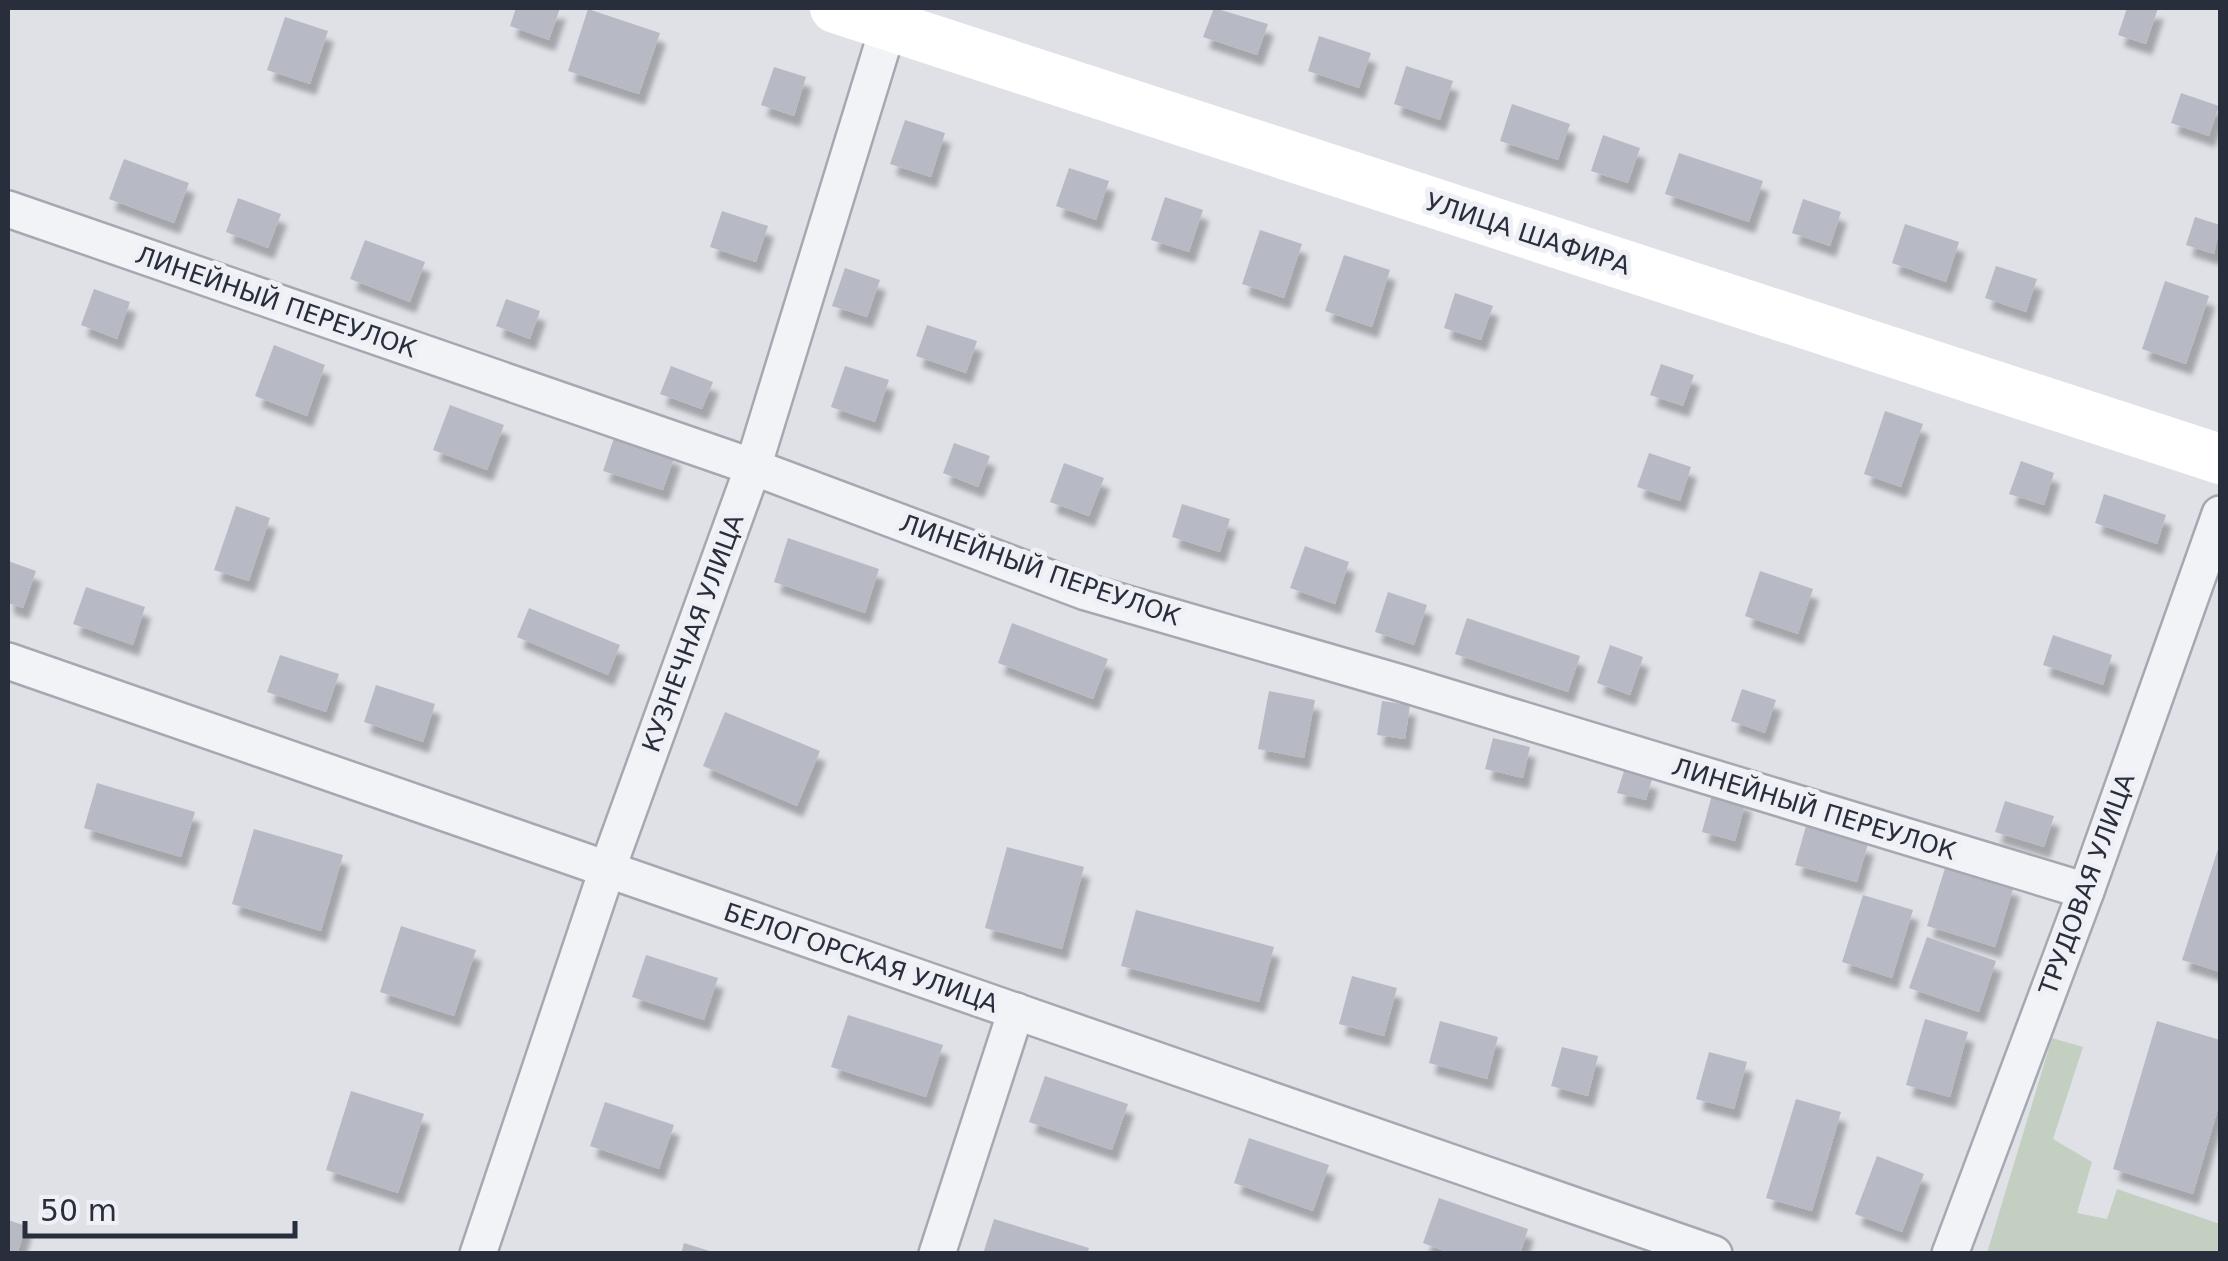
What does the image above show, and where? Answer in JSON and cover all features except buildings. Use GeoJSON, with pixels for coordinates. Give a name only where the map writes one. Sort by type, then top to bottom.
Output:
{"type":"FeatureCollection","features":[{"type":"Feature","properties":{"kind":"street","name":"УЛИЦА ШАФИРА"},"geometry":{"type":"LineString","coordinates":[[835,8],[891,16],[2220,459]]}},
{"type":"Feature","properties":{"kind":"street","name":"КУЗНЕЧНАЯ УЛИЦА"},"geometry":{"type":"LineString","coordinates":[[478,1254],[607,870],[753,468],[891,16]]}},
{"type":"Feature","properties":{"kind":"street","name":"ЛИНЕЙНЫЙ ПЕРЕУЛОК"},"geometry":{"type":"LineString","coordinates":[[8,209],[753,468],[1086,592],[2086,891]]}},
{"type":"Feature","properties":{"kind":"street","name":"ТРУДОВАЯ УЛИЦА"},"geometry":{"type":"LineString","coordinates":[[1950,1254],[2086,891],[2220,514]]}},
{"type":"Feature","properties":{"kind":"street","name":"БЕЛОГОРСКАЯ УЛИЦА"},"geometry":{"type":"LineString","coordinates":[[8,661],[1016,1011],[1644,1242],[1714,1254]]}},
{"type":"Feature","properties":{"kind":"street"},"geometry":{"type":"LineString","coordinates":[[937,1254],[1016,1011]]}},
{"type":"Feature","properties":{"kind":"green space"},"geometry":{"type":"Polygon","coordinates":[[[2052,1038],[2083,1047],[2053,1139],[2092,1162],[2077,1213],[2107,1219],[2117,1189],[2220,1224],[2220,1253],[1987,1253],[2052,1038]]]}}]}
